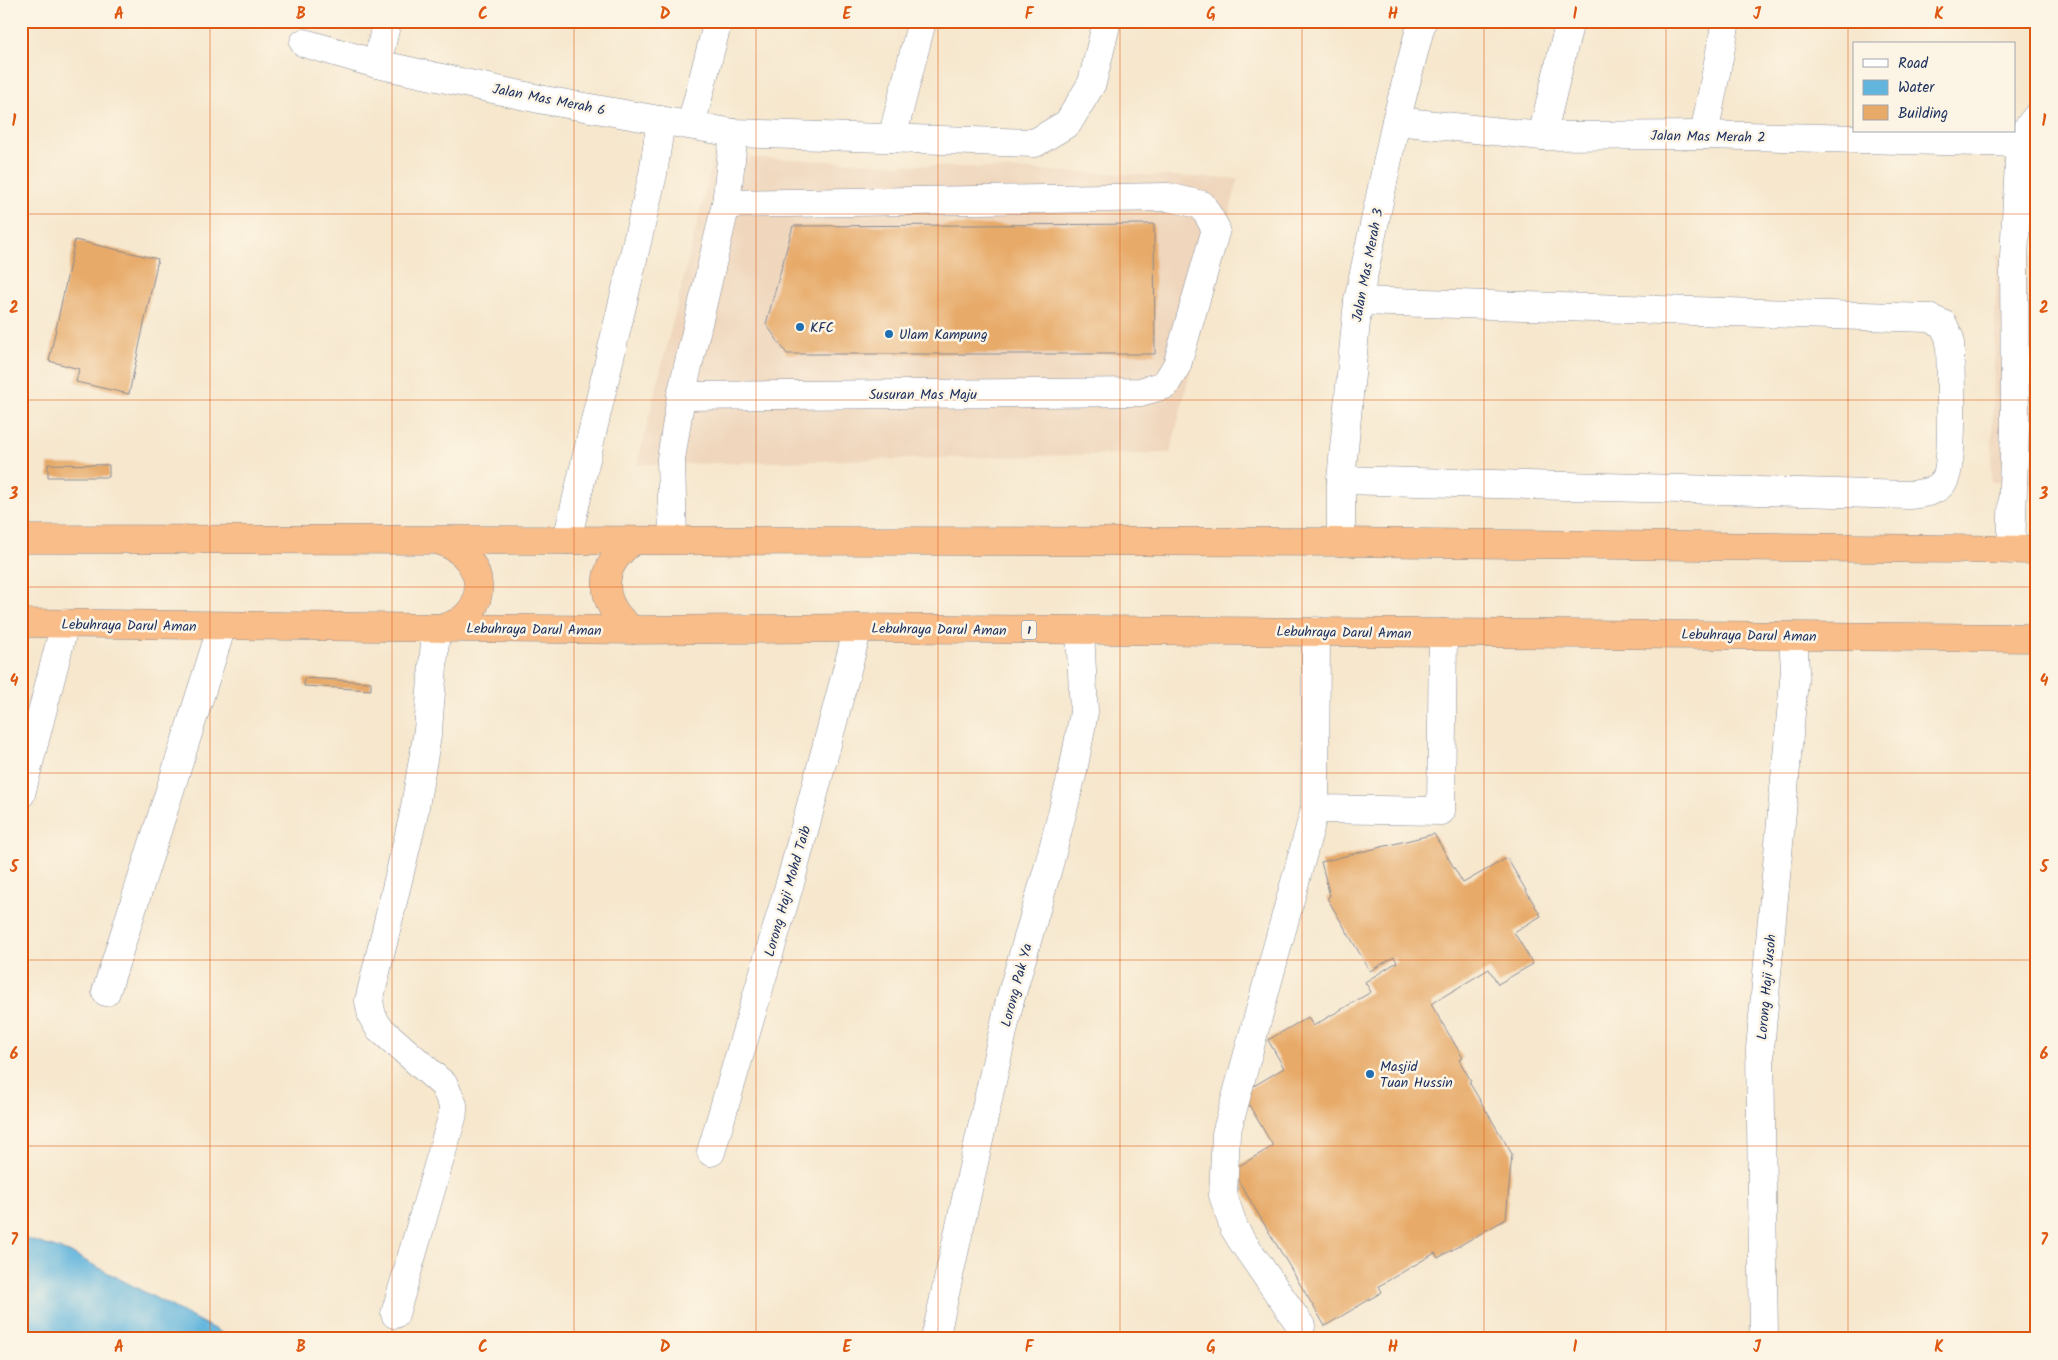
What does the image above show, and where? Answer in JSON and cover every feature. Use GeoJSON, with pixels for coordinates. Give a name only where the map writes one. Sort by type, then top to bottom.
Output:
{"type":"FeatureCollection","features":[{"type":"Feature","properties":{"kind":"highway"},"geometry":{"type":"LineString","coordinates":[[21,539],[1341,542],[2024,550]]}},
{"type":"Feature","properties":{"kind":"highway"},"geometry":{"type":"LineString","coordinates":[[439,628],[456,625],[466,617],[475,605],[478,592],[478,578],[473,564],[453,545],[440,541]]}},
{"type":"Feature","properties":{"kind":"highway"},"geometry":{"type":"LineString","coordinates":[[633,541],[622,548],[613,559],[606,585],[613,611],[622,622],[633,630]]}},
{"type":"Feature","properties":{"kind":"highway","name":"Lebuhraya Darul Aman"},"geometry":{"type":"LineString","coordinates":[[21,623],[633,630],[858,628],[2037,638]]}},
{"type":"Feature","properties":{"kind":"street"},"geometry":{"type":"LineString","coordinates":[[377,64],[387,21]]}},
{"type":"Feature","properties":{"kind":"street"},"geometry":{"type":"LineString","coordinates":[[691,125],[718,21]]}},
{"type":"Feature","properties":{"kind":"street"},"geometry":{"type":"LineString","coordinates":[[892,138],[922,21]]}},
{"type":"Feature","properties":{"kind":"street","name":"Jalan Mas Merah 6"},"geometry":{"type":"LineString","coordinates":[[304,43],[377,64],[544,100],[734,133],[1034,143],[1068,123],[1092,83],[1107,21]]}},
{"type":"Feature","properties":{"kind":"street","name":"Jalan Mas Merah 3"},"geometry":{"type":"LineString","coordinates":[[1341,542],[1341,480],[1358,300],[1396,122],[1422,21]]}},
{"type":"Feature","properties":{"kind":"street"},"geometry":{"type":"LineString","coordinates":[[1542,136],[1570,21]]}},
{"type":"Feature","properties":{"kind":"street"},"geometry":{"type":"LineString","coordinates":[[1704,135],[1726,21]]}},
{"type":"Feature","properties":{"kind":"street"},"geometry":{"type":"LineString","coordinates":[[2024,550],[2026,257],[2020,142],[2025,130],[2037,116]]}},
{"type":"Feature","properties":{"kind":"street"},"geometry":{"type":"LineString","coordinates":[[567,540],[653,174],[661,120]]}},
{"type":"Feature","properties":{"kind":"street","name":"Jalan Mas Merah 2"},"geometry":{"type":"LineString","coordinates":[[1396,122],[1542,136],[1704,135],[2020,142]]}},
{"type":"Feature","properties":{"kind":"street"},"geometry":{"type":"LineString","coordinates":[[673,540],[671,459],[681,396],[726,204],[734,133]]}},
{"type":"Feature","properties":{"kind":"street","name":"Susuran Mas Maju"},"geometry":{"type":"LineString","coordinates":[[681,396],[1140,392],[1165,385],[1177,365],[1216,229],[1202,206],[1168,197],[726,204]]}},
{"type":"Feature","properties":{"kind":"street"},"geometry":{"type":"LineString","coordinates":[[1341,480],[1910,495],[1932,492],[1945,480],[1951,456],[1950,339],[1943,324],[1929,318],[1358,300]]}},
{"type":"Feature","properties":{"kind":"street"},"geometry":{"type":"LineString","coordinates":[[21,794],[65,623]]}},
{"type":"Feature","properties":{"kind":"street"},"geometry":{"type":"LineString","coordinates":[[106,992],[222,626]]}},
{"type":"Feature","properties":{"kind":"street"},"geometry":{"type":"LineString","coordinates":[[395,1314],[453,1114],[453,1105],[444,1085],[379,1028],[372,1016],[369,1000],[413,818],[428,730],[439,628]]}},
{"type":"Feature","properties":{"kind":"street","name":"Lorong Haji Mohd Taib"},"geometry":{"type":"LineString","coordinates":[[711,1152],[792,876],[858,628]]}},
{"type":"Feature","properties":{"kind":"street","name":"Lorong Pak Ya"},"geometry":{"type":"LineString","coordinates":[[935,1339],[1010,1000],[1048,868],[1073,771],[1084,712],[1080,631]]}},
{"type":"Feature","properties":{"kind":"street"},"geometry":{"type":"LineString","coordinates":[[1301,1326],[1234,1228],[1223,1195],[1226,1134],[1314,809],[1316,631]]}},
{"type":"Feature","properties":{"kind":"street"},"geometry":{"type":"LineString","coordinates":[[1314,809],[1441,810],[1443,633]]}},
{"type":"Feature","properties":{"kind":"street","name":"Lorong Haji Jusoh"},"geometry":{"type":"LineString","coordinates":[[1764,1339],[1760,1048],[1795,670],[1792,636]]}},
{"type":"Feature","properties":{"kind":"shaded area"},"geometry":{"type":"Polygon","coordinates":[[[714,156],[1238,179],[1170,453],[637,465],[714,156]]]}},
{"type":"Feature","properties":{"kind":"shaded area"},"geometry":{"type":"Polygon","coordinates":[[[1997,254],[2037,255],[2037,483],[1991,482],[1997,254]]]}},
{"type":"Feature","properties":{"kind":"water"},"geometry":{"type":"Polygon","coordinates":[[[21,1237],[69,1252],[233,1339],[43,1339],[21,1325],[21,1237]]]}},
{"type":"Feature","properties":{"kind":"building"},"geometry":{"type":"Polygon","coordinates":[[[1154,224],[1155,354],[787,354],[766,324],[793,226],[1154,224]]]}},
{"type":"Feature","properties":{"kind":"building"},"geometry":{"type":"Polygon","coordinates":[[[75,240],[158,259],[129,394],[76,382],[79,369],[49,361],[75,240]]]}},
{"type":"Feature","properties":{"kind":"building"},"geometry":{"type":"Polygon","coordinates":[[[48,464],[109,465],[109,477],[48,477],[48,464]]]}},
{"type":"Feature","properties":{"kind":"building"},"geometry":{"type":"Polygon","coordinates":[[[304,678],[371,682],[371,690],[304,686],[304,678]]]}},
{"type":"Feature","properties":{"kind":"building","name":"Masjid Tuan Hussin"},"geometry":{"type":"Polygon","coordinates":[[[1434,834],[1463,883],[1507,858],[1541,916],[1514,932],[1533,964],[1498,984],[1489,969],[1431,1004],[1463,1058],[1459,1060],[1471,1081],[1469,1082],[1512,1154],[1506,1219],[1438,1258],[1435,1253],[1379,1286],[1382,1292],[1325,1326],[1232,1170],[1273,1146],[1242,1093],[1284,1068],[1268,1040],[1308,1017],[1313,1026],[1371,992],[1365,982],[1397,962],[1394,957],[1370,971],[1327,898],[1330,896],[1321,862],[1434,834]]]}},
{"type":"Feature","properties":{"kind":"place","name":"KFC"},"geometry":{"type":"Point","coordinates":[800,327]}},
{"type":"Feature","properties":{"kind":"place","name":"Ulam Kampung"},"geometry":{"type":"Point","coordinates":[889,334]}},
{"type":"Feature","properties":{"kind":"place","name":"Masjid Tuan Hussin"},"geometry":{"type":"Point","coordinates":[1370,1074]}}]}
